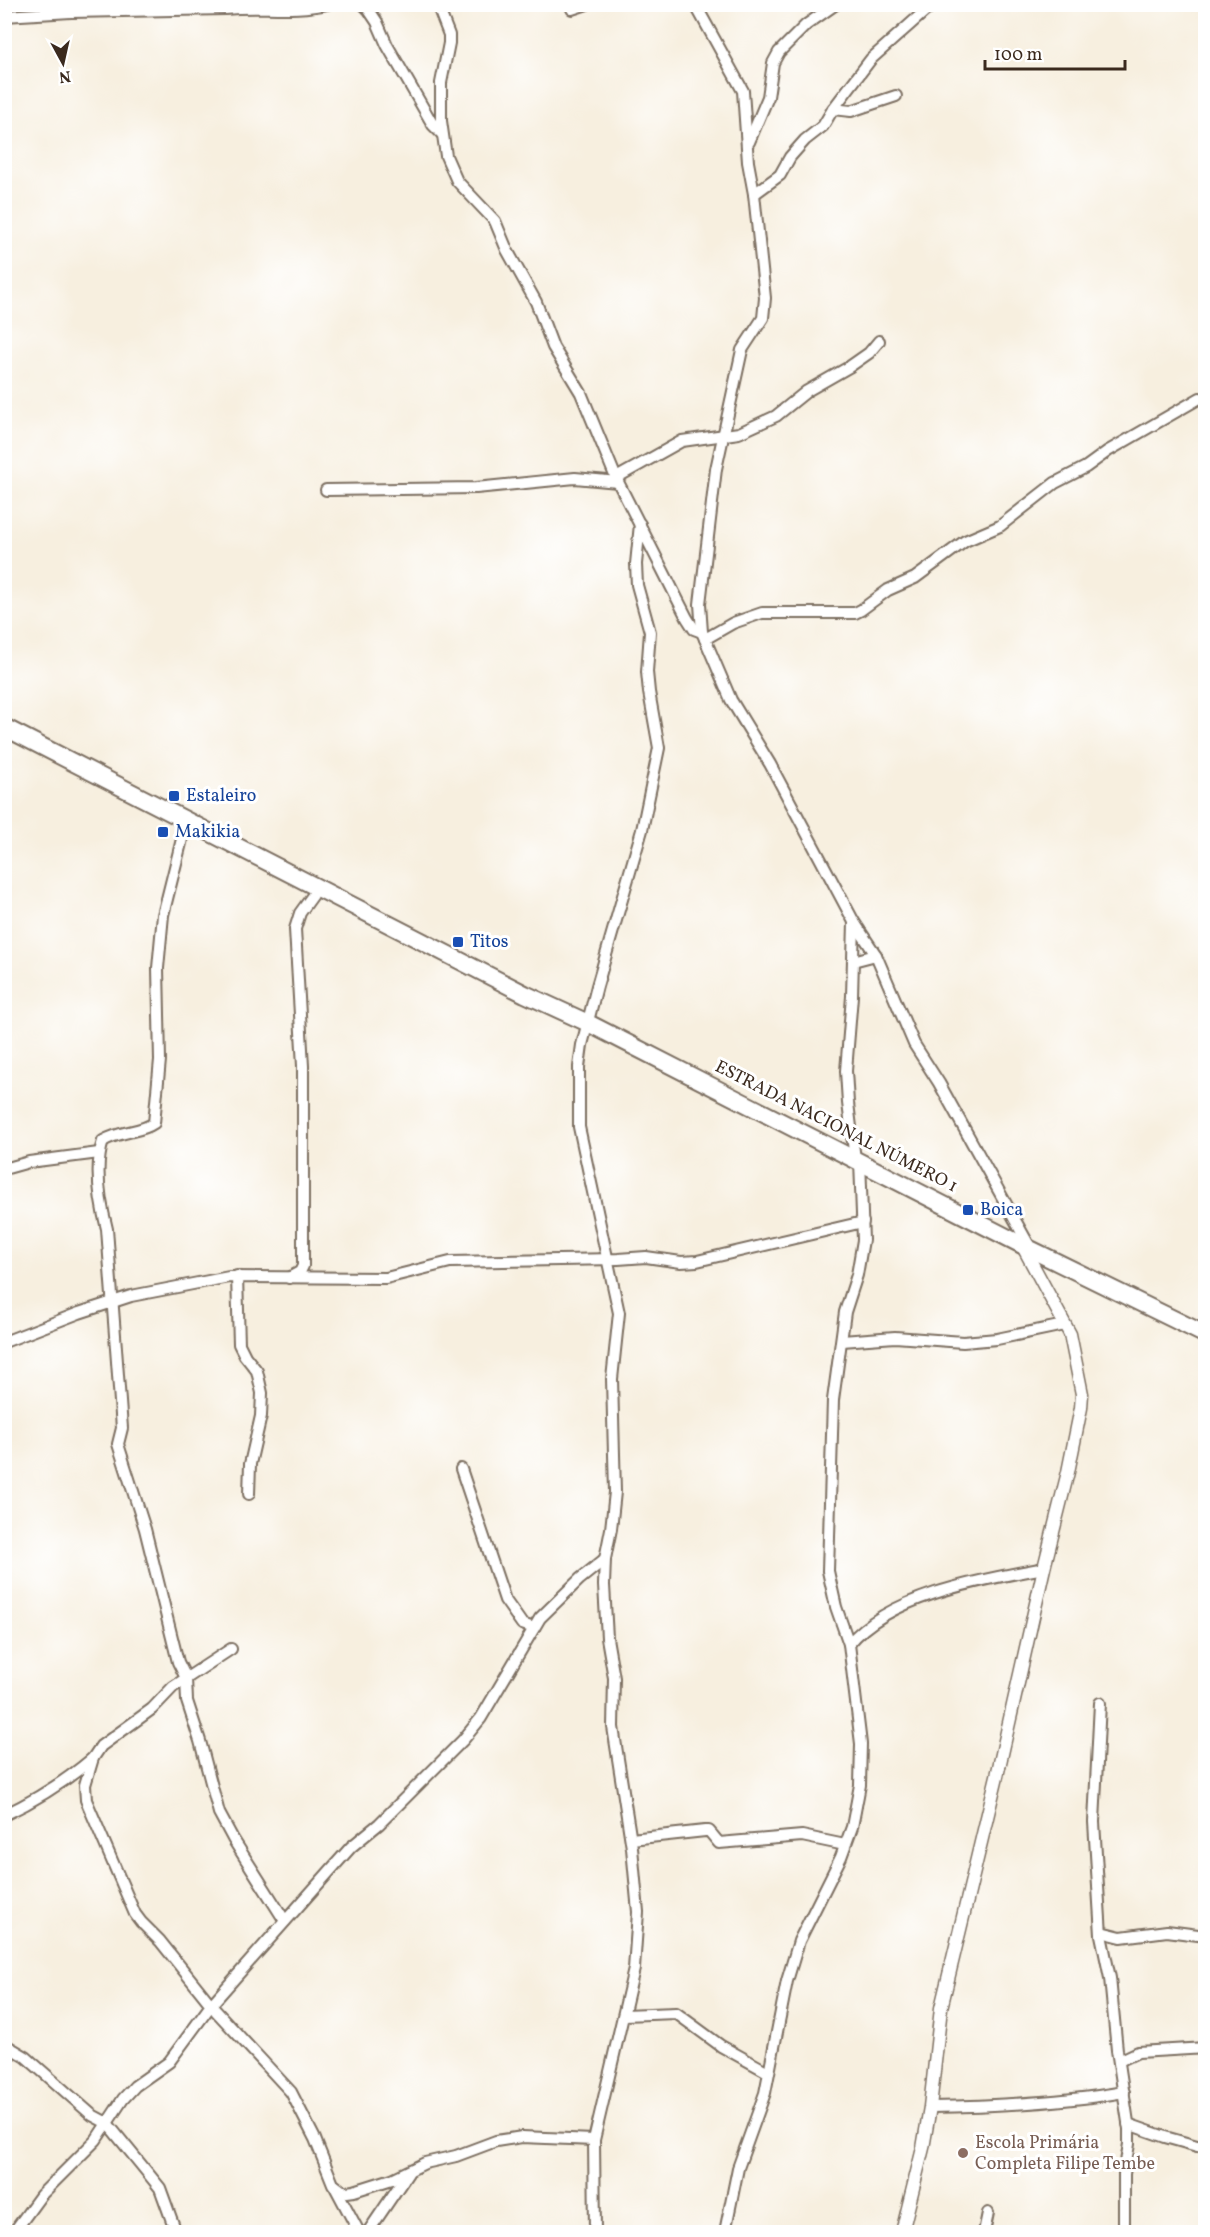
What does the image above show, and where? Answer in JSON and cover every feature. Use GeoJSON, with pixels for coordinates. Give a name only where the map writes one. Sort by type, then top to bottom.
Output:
{"type":"FeatureCollection","features":[{"type":"Feature","properties":{"kind":"highway","name":"ESTRADA NACIONAL NÚMERO 1"},"geometry":{"type":"LineString","coordinates":[[4,727],[1027,1248],[1206,1335]]}},
{"type":"Feature","properties":{"kind":"street"},"geometry":{"type":"LineString","coordinates":[[4,16],[31,10],[225,9],[248,6],[295,9],[327,4]]}},
{"type":"Feature","properties":{"kind":"street"},"geometry":{"type":"LineString","coordinates":[[437,4],[449,44],[441,83],[446,156],[458,181],[495,221],[507,250],[526,281],[553,347],[581,393],[617,480],[687,618],[694,629],[704,636]]}},
{"type":"Feature","properties":{"kind":"street"},"geometry":{"type":"LineString","coordinates":[[572,9],[587,4]]}},
{"type":"Feature","properties":{"kind":"street"},"geometry":{"type":"LineString","coordinates":[[695,4],[743,91],[748,162],[754,194],[765,298],[765,313],[742,350],[716,469],[700,604],[704,636],[731,700],[770,764],[854,922],[876,955],[914,1044],[939,1083],[1070,1334],[1082,1394],[1068,1472],[941,2008],[923,2148],[902,2232]]}},
{"type":"Feature","properties":{"kind":"street"},"geometry":{"type":"LineString","coordinates":[[747,145],[768,97],[772,63],[779,52],[806,25],[836,4]]}},
{"type":"Feature","properties":{"kind":"street"},"geometry":{"type":"LineString","coordinates":[[754,194],[780,175],[790,157],[805,140],[823,126],[871,59],[933,4]]}},
{"type":"Feature","properties":{"kind":"street"},"geometry":{"type":"LineString","coordinates":[[366,6],[433,125],[443,135]]}},
{"type":"Feature","properties":{"kind":"street"},"geometry":{"type":"LineString","coordinates":[[833,110],[851,111],[896,96]]}},
{"type":"Feature","properties":{"kind":"street"},"geometry":{"type":"LineString","coordinates":[[326,490],[476,489],[575,478],[617,480],[674,444],[739,432],[781,413],[807,391],[869,353],[879,341]]}},
{"type":"Feature","properties":{"kind":"street"},"geometry":{"type":"LineString","coordinates":[[704,636],[762,613],[843,613],[861,610],[888,590],[915,578],[965,541],[1000,526],[1055,483],[1086,467],[1108,451],[1200,398]]}},
{"type":"Feature","properties":{"kind":"street"},"geometry":{"type":"LineString","coordinates":[[595,2232],[594,2140],[634,1969],[638,1912],[631,1839],[613,1727],[614,1678],[605,1614],[605,1559],[615,1501],[612,1379],[619,1313],[579,1127],[579,1067],[588,1023],[642,830],[659,748],[647,672],[650,632],[637,585],[636,564],[640,524]]}},
{"type":"Feature","properties":{"kind":"street"},"geometry":{"type":"LineString","coordinates":[[184,831],[163,915],[158,968],[160,1060],[154,1123],[146,1129],[115,1134],[103,1141],[99,1153],[100,1205],[107,1229],[122,1428],[118,1444],[145,1529],[178,1662],[186,1678],[187,1701],[219,1813],[285,1921]]}},
{"type":"Feature","properties":{"kind":"street"},"geometry":{"type":"LineString","coordinates":[[289,1278],[300,1272],[303,1266],[304,1217],[303,1066],[296,929],[300,914],[313,895]]}},
{"type":"Feature","properties":{"kind":"street"},"geometry":{"type":"LineString","coordinates":[[725,2232],[738,2168],[765,2093],[787,1981],[799,1941],[852,1827],[862,1765],[849,1644],[836,1607],[828,1571],[833,1400],[845,1312],[862,1254],[863,1222],[858,1160],[846,1071],[854,922]]}},
{"type":"Feature","properties":{"kind":"street"},"geometry":{"type":"LineString","coordinates":[[853,961],[876,955]]}},
{"type":"Feature","properties":{"kind":"street"},"geometry":{"type":"LineString","coordinates":[[4,1169],[29,1162],[99,1153]]}},
{"type":"Feature","properties":{"kind":"street"},"geometry":{"type":"LineString","coordinates":[[4,1342],[131,1296],[237,1276],[386,1278],[450,1262],[609,1260],[646,1257],[681,1262],[697,1261],[863,1222]]}},
{"type":"Feature","properties":{"kind":"street"},"geometry":{"type":"LineString","coordinates":[[237,1276],[239,1344],[257,1371],[262,1393],[261,1416],[250,1464],[249,1494]]}},
{"type":"Feature","properties":{"kind":"street"},"geometry":{"type":"LineString","coordinates":[[842,1341],[895,1337],[963,1342],[997,1339],[1064,1325]]}},
{"type":"Feature","properties":{"kind":"street"},"geometry":{"type":"LineString","coordinates":[[461,1469],[505,1600],[522,1624],[534,1628]]}},
{"type":"Feature","properties":{"kind":"street"},"geometry":{"type":"LineString","coordinates":[[17,2231],[41,2195],[96,2140],[135,2086],[169,2061],[211,2005],[351,1847],[379,1824],[463,1740],[481,1718],[540,1618],[580,1579],[605,1559]]}},
{"type":"Feature","properties":{"kind":"street"},"geometry":{"type":"LineString","coordinates":[[849,1644],[870,1623],[910,1603],[966,1584],[1044,1568]]}},
{"type":"Feature","properties":{"kind":"street"},"geometry":{"type":"LineString","coordinates":[[231,1649],[173,1687],[136,1722],[100,1746],[93,1758],[85,1785],[86,1800],[135,1914],[181,1965],[211,2005],[291,2092],[315,2139],[333,2184],[359,2232]]}},
{"type":"Feature","properties":{"kind":"street"},"geometry":{"type":"LineString","coordinates":[[1100,1703],[1094,1822],[1101,1932],[1119,2061],[1132,2129],[1124,2174],[1124,2232]]}},
{"type":"Feature","properties":{"kind":"street"},"geometry":{"type":"LineString","coordinates":[[4,1815],[43,1795],[78,1772],[93,1758]]}},
{"type":"Feature","properties":{"kind":"street"},"geometry":{"type":"LineString","coordinates":[[631,1839],[709,1831],[719,1843],[802,1836],[845,1845]]}},
{"type":"Feature","properties":{"kind":"street"},"geometry":{"type":"LineString","coordinates":[[1101,1932],[1121,1937],[1167,1931],[1206,1936]]}},
{"type":"Feature","properties":{"kind":"street"},"geometry":{"type":"LineString","coordinates":[[1106,1956],[1110,1947],[1121,1937]]}},
{"type":"Feature","properties":{"kind":"street"},"geometry":{"type":"LineString","coordinates":[[624,2014],[676,2013],[721,2046],[768,2072]]}},
{"type":"Feature","properties":{"kind":"street"},"geometry":{"type":"LineString","coordinates":[[4,2044],[26,2057],[92,2115],[107,2123],[160,2188],[176,2232]]}},
{"type":"Feature","properties":{"kind":"street"},"geometry":{"type":"LineString","coordinates":[[1119,2061],[1138,2052],[1206,2048]]}},
{"type":"Feature","properties":{"kind":"street"},"geometry":{"type":"LineString","coordinates":[[930,2107],[1017,2103],[1124,2092]]}},
{"type":"Feature","properties":{"kind":"street"},"geometry":{"type":"LineString","coordinates":[[1132,2129],[1206,2146]]}},
{"type":"Feature","properties":{"kind":"street"},"geometry":{"type":"LineString","coordinates":[[333,2184],[347,2192],[354,2191],[392,2179],[425,2163],[456,2156],[496,2141],[522,2137],[594,2140]]}},
{"type":"Feature","properties":{"kind":"street"},"geometry":{"type":"LineString","coordinates":[[368,2232],[410,2171]]}},
{"type":"Feature","properties":{"kind":"street"},"geometry":{"type":"LineString","coordinates":[[984,2232],[988,2213]]}},
{"type":"Feature","properties":{"kind":"place","name":"Estaleiro"},"geometry":{"type":"Point","coordinates":[174,796]}},
{"type":"Feature","properties":{"kind":"place","name":"Makikia"},"geometry":{"type":"Point","coordinates":[163,832]}},
{"type":"Feature","properties":{"kind":"place","name":"Titos"},"geometry":{"type":"Point","coordinates":[458,942]}},
{"type":"Feature","properties":{"kind":"place","name":"Boica"},"geometry":{"type":"Point","coordinates":[968,1210]}},
{"type":"Feature","properties":{"kind":"place","name":"Escola Primária Completa Filipe Tembe"},"geometry":{"type":"Point","coordinates":[963,2153]}}]}
